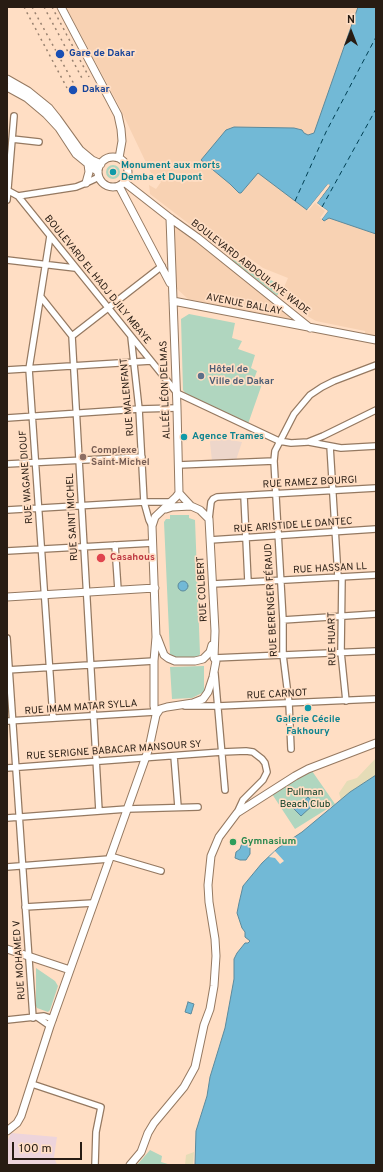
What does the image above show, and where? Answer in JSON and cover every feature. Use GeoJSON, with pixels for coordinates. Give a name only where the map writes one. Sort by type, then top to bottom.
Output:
{"type":"FeatureCollection","features":[{"type":"Feature","properties":{"kind":"street"},"geometry":{"type":"LineString","coordinates":[[61,7],[118,115],[122,141],[119,158]]}},
{"type":"Feature","properties":{"kind":"street"},"geometry":{"type":"LineString","coordinates":[[7,79],[28,91],[49,108],[80,150],[92,160],[101,164]]}},
{"type":"Feature","properties":{"kind":"street"},"geometry":{"type":"LineString","coordinates":[[7,87],[27,98],[46,114],[59,128],[76,154],[99,174],[106,185],[114,187],[121,184],[128,176],[128,169],[125,162],[119,158],[107,158],[101,164],[99,174],[86,183],[46,192],[18,196],[8,190]]}},
{"type":"Feature","properties":{"kind":"street"},"geometry":{"type":"LineString","coordinates":[[7,200],[14,116]]}},
{"type":"Feature","properties":{"kind":"street"},"geometry":{"type":"LineString","coordinates":[[12,139],[39,142]]}},
{"type":"Feature","properties":{"kind":"street"},"geometry":{"type":"LineString","coordinates":[[86,183],[88,176],[88,164]]}},
{"type":"Feature","properties":{"kind":"street"},"geometry":{"type":"LineString","coordinates":[[121,184],[172,286]]}},
{"type":"Feature","properties":{"kind":"street","name":"BOULEVARD ABDOULAYE WADE"},"geometry":{"type":"LineString","coordinates":[[121,184],[198,238],[310,328],[376,340]]}},
{"type":"Feature","properties":{"kind":"street","name":"BOULEVARD EL HADJ DJILY MBAYE"},"geometry":{"type":"LineString","coordinates":[[18,196],[177,393],[279,441],[291,444],[308,442],[376,410]]}},
{"type":"Feature","properties":{"kind":"street","name":"ALLÉE LÉON DELMAS"},"geometry":{"type":"LineString","coordinates":[[170,218],[177,393],[179,493]]}},
{"type":"Feature","properties":{"kind":"street","name":"RUE WAGANE DIOUF"},"geometry":{"type":"LineString","coordinates":[[50,236],[29,368],[53,718]]}},
{"type":"Feature","properties":{"kind":"street"},"geometry":{"type":"LineString","coordinates":[[7,260],[75,268]]}},
{"type":"Feature","properties":{"kind":"street"},"geometry":{"type":"LineString","coordinates":[[41,297],[72,336],[162,266]]}},
{"type":"Feature","properties":{"kind":"street","name":"AVENUE BALLAY"},"geometry":{"type":"LineString","coordinates":[[173,301],[310,328]]}},
{"type":"Feature","properties":{"kind":"street","name":"RUE SAINT MICHEL"},"geometry":{"type":"LineString","coordinates":[[72,336],[99,811]]}},
{"type":"Feature","properties":{"kind":"street","name":"RUE MALENFANT"},"geometry":{"type":"LineString","coordinates":[[131,337],[140,409],[144,502],[152,526]]}},
{"type":"Feature","properties":{"kind":"street"},"geometry":{"type":"LineString","coordinates":[[7,370],[151,361]]}},
{"type":"Feature","properties":{"kind":"street","name":"RUE BERENGER FÉRAUD"},"geometry":{"type":"LineString","coordinates":[[291,749],[283,655],[283,620],[274,461],[275,451],[294,414],[310,395],[322,386],[334,380],[376,364]]}},
{"type":"Feature","properties":{"kind":"street"},"geometry":{"type":"LineString","coordinates":[[7,418],[177,408]]}},
{"type":"Feature","properties":{"kind":"street"},"geometry":{"type":"LineString","coordinates":[[308,442],[341,448],[376,446]]}},
{"type":"Feature","properties":{"kind":"street","name":"RUE HUART"},"geometry":{"type":"LineString","coordinates":[[330,446],[340,577],[342,616],[341,652],[346,700]]}},
{"type":"Feature","properties":{"kind":"street"},"geometry":{"type":"LineString","coordinates":[[7,464],[142,457]]}},
{"type":"Feature","properties":{"kind":"street"},"geometry":{"type":"LineString","coordinates":[[178,465],[274,461]]}},
{"type":"Feature","properties":{"kind":"street","name":"RUE RAMEZ BOURGI"},"geometry":{"type":"LineString","coordinates":[[209,519],[211,502],[217,497],[276,495],[376,488]]}},
{"type":"Feature","properties":{"kind":"street"},"geometry":{"type":"LineString","coordinates":[[7,1131],[17,1124],[21,1116],[51,1022],[145,758],[156,713],[154,661],[156,637],[155,588],[152,526],[155,517],[179,493],[191,506],[200,510],[209,519]]}},
{"type":"Feature","properties":{"kind":"street"},"geometry":{"type":"LineString","coordinates":[[244,496],[248,582]]}},
{"type":"Feature","properties":{"kind":"street"},"geometry":{"type":"LineString","coordinates":[[7,510],[144,502],[170,502]]}},
{"type":"Feature","properties":{"kind":"street"},"geometry":{"type":"LineString","coordinates":[[162,510],[172,507],[191,506]]}},
{"type":"Feature","properties":{"kind":"street","name":"RUE COLBERT"},"geometry":{"type":"LineString","coordinates":[[209,519],[216,631],[214,658],[216,661],[215,672]]}},
{"type":"Feature","properties":{"kind":"street","name":"RUE ARISTIDE LE DANTEC"},"geometry":{"type":"LineString","coordinates":[[210,540],[376,529]]}},
{"type":"Feature","properties":{"kind":"street"},"geometry":{"type":"LineString","coordinates":[[7,550],[153,543]]}},
{"type":"Feature","properties":{"kind":"street"},"geometry":{"type":"LineString","coordinates":[[115,545],[118,590]]}},
{"type":"Feature","properties":{"kind":"street","name":"RUE HASSAN LL"},"geometry":{"type":"LineString","coordinates":[[213,584],[376,575]]}},
{"type":"Feature","properties":{"kind":"street"},"geometry":{"type":"LineString","coordinates":[[7,597],[155,588]]}},
{"type":"Feature","properties":{"kind":"street"},"geometry":{"type":"LineString","coordinates":[[283,620],[376,614]]}},
{"type":"Feature","properties":{"kind":"street"},"geometry":{"type":"LineString","coordinates":[[156,637],[164,654],[168,658],[179,662],[195,661],[203,659],[210,652],[216,631]]}},
{"type":"Feature","properties":{"kind":"street","name":"RUE MOHAMED V"},"geometry":{"type":"LineString","coordinates":[[7,638],[10,721],[16,767],[28,956],[35,1018]]}},
{"type":"Feature","properties":{"kind":"street"},"geometry":{"type":"LineString","coordinates":[[214,658],[376,651]]}},
{"type":"Feature","properties":{"kind":"street"},"geometry":{"type":"LineString","coordinates":[[8,670],[154,661]]}},
{"type":"Feature","properties":{"kind":"street"},"geometry":{"type":"LineString","coordinates":[[156,713],[160,709],[167,706],[178,706],[203,699],[208,692],[215,672]]}},
{"type":"Feature","properties":{"kind":"street"},"geometry":{"type":"LineString","coordinates":[[215,672],[225,790]]}},
{"type":"Feature","properties":{"kind":"street","name":"RUE CARNOT"},"geometry":{"type":"LineString","coordinates":[[178,706],[192,707],[376,699]]}},
{"type":"Feature","properties":{"kind":"street","name":"RUE IMAM MATAR SYLLA"},"geometry":{"type":"LineString","coordinates":[[10,721],[156,713]]}},
{"type":"Feature","properties":{"kind":"street"},"geometry":{"type":"LineString","coordinates":[[130,1165],[141,1152],[148,1133],[154,1123],[184,1087],[195,1067],[214,986],[216,956],[215,938],[209,902],[209,867],[215,845],[219,837],[237,813],[303,771],[376,743]]}},
{"type":"Feature","properties":{"kind":"street","name":"RUE SERIGNE BABACAR MANSOUR SY"},"geometry":{"type":"LineString","coordinates":[[7,768],[222,752],[253,752],[262,759],[267,772],[263,780],[243,800],[237,813]]}},
{"type":"Feature","properties":{"kind":"street"},"geometry":{"type":"LineString","coordinates":[[174,756],[178,807]]}},
{"type":"Feature","properties":{"kind":"street"},"geometry":{"type":"LineString","coordinates":[[7,818],[127,809],[198,807]]}},
{"type":"Feature","properties":{"kind":"street"},"geometry":{"type":"LineString","coordinates":[[7,867],[110,858],[161,871]]}},
{"type":"Feature","properties":{"kind":"street"},"geometry":{"type":"LineString","coordinates":[[25,907],[93,903]]}},
{"type":"Feature","properties":{"kind":"street"},"geometry":{"type":"LineString","coordinates":[[7,949],[70,970]]}},
{"type":"Feature","properties":{"kind":"street"},"geometry":{"type":"LineString","coordinates":[[7,1020],[35,1018],[51,1022]]}},
{"type":"Feature","properties":{"kind":"street"},"geometry":{"type":"LineString","coordinates":[[32,1084],[101,1107],[96,1132],[95,1165]]}},
{"type":"Feature","properties":{"kind":"shaded area"},"geometry":{"type":"Polygon","coordinates":[[[66,7],[376,7],[376,336],[365,334],[365,331],[316,321],[302,313],[280,296],[288,278],[263,268],[245,255],[242,259],[214,243],[150,194],[149,185],[156,189],[161,182],[151,173],[118,104],[66,7]]]}},
{"type":"Feature","properties":{"kind":"shaded area"},"geometry":{"type":"Polygon","coordinates":[[[173,224],[302,324],[188,299],[176,288],[173,224]]]}},
{"type":"Feature","properties":{"kind":"shaded area"},"geometry":{"type":"Polygon","coordinates":[[[214,433],[230,440],[242,442],[236,460],[212,461],[210,442],[214,433]]]}},
{"type":"Feature","properties":{"kind":"shaded area"},"geometry":{"type":"Polygon","coordinates":[[[11,1133],[57,1137],[54,1157],[57,1165],[7,1165],[7,1142],[11,1133]]]}},
{"type":"Feature","properties":{"kind":"green space"},"geometry":{"type":"Polygon","coordinates":[[[113,165],[118,167],[120,172],[118,177],[113,179],[108,177],[106,172],[108,167],[113,165]]]}},
{"type":"Feature","properties":{"kind":"green space"},"geometry":{"type":"Polygon","coordinates":[[[232,259],[282,286],[277,296],[231,261],[232,259]]]}},
{"type":"Feature","properties":{"kind":"green space"},"geometry":{"type":"Polygon","coordinates":[[[189,314],[235,323],[232,338],[242,341],[238,349],[255,355],[251,368],[257,371],[254,379],[262,384],[248,424],[189,398],[183,390],[181,319],[189,314]]]}},
{"type":"Feature","properties":{"kind":"green space"},"geometry":{"type":"Polygon","coordinates":[[[170,515],[189,515],[189,518],[195,520],[200,654],[198,657],[174,658],[170,654],[164,522],[166,519],[170,519],[170,515]]]}},
{"type":"Feature","properties":{"kind":"green space"},"geometry":{"type":"Polygon","coordinates":[[[204,666],[204,692],[192,698],[172,699],[170,667],[204,666]]]}},
{"type":"Feature","properties":{"kind":"green space","name":"Pullman Beach Club"},"geometry":{"type":"Polygon","coordinates":[[[312,771],[335,804],[295,829],[272,794],[312,771]]]}},
{"type":"Feature","properties":{"kind":"green space"},"geometry":{"type":"Polygon","coordinates":[[[36,968],[55,981],[58,986],[48,1012],[37,1008],[36,1006],[36,968]]]}},
{"type":"Feature","properties":{"kind":"green space"},"geometry":{"type":"Polygon","coordinates":[[[150,1150],[162,1156],[161,1162],[171,1165],[137,1165],[150,1150]]]}},
{"type":"Feature","properties":{"kind":"sand"},"geometry":{"type":"Polygon","coordinates":[[[376,758],[376,775],[350,792],[341,800],[339,793],[347,781],[357,778],[376,758]]]}},
{"type":"Feature","properties":{"kind":"sand"},"geometry":{"type":"Polygon","coordinates":[[[194,1152],[193,1165],[185,1165],[186,1155],[194,1152]]]}},
{"type":"Feature","properties":{"kind":"water"},"geometry":{"type":"Polygon","coordinates":[[[358,7],[376,7],[376,234],[329,218],[324,221],[322,219],[328,211],[317,203],[330,186],[328,184],[307,210],[258,173],[241,193],[239,193],[201,160],[226,130],[234,127],[294,128],[302,130],[308,135],[314,133],[358,7]]]}},
{"type":"Feature","properties":{"kind":"water"},"geometry":{"type":"Polygon","coordinates":[[[181,581],[185,581],[187,582],[187,590],[181,591],[178,588],[178,584],[181,581]]]}},
{"type":"Feature","properties":{"kind":"water"},"geometry":{"type":"Polygon","coordinates":[[[376,775],[376,1165],[195,1165],[196,1131],[225,1028],[234,979],[234,959],[245,943],[250,941],[245,937],[245,932],[242,928],[237,913],[243,886],[262,863],[278,848],[302,832],[350,792],[376,775]]]}},
{"type":"Feature","properties":{"kind":"water"},"geometry":{"type":"Polygon","coordinates":[[[308,797],[314,804],[301,816],[293,808],[296,806],[297,807],[308,797]]]}},
{"type":"Feature","properties":{"kind":"water"},"geometry":{"type":"Polygon","coordinates":[[[246,842],[250,844],[250,854],[246,860],[235,858],[236,852],[240,849],[242,843],[246,842]]]}},
{"type":"Feature","properties":{"kind":"water"},"geometry":{"type":"Polygon","coordinates":[[[188,1002],[194,1004],[191,1014],[185,1012],[188,1002]]]}},
{"type":"Feature","properties":{"kind":"pier"},"geometry":{"type":"Polygon","coordinates":[[[328,184],[330,185],[317,203],[328,211],[322,219],[320,218],[325,211],[315,203],[308,211],[307,210],[328,184]]]}},
{"type":"Feature","properties":{"kind":"pier"},"geometry":{"type":"Polygon","coordinates":[[[275,851],[284,861],[280,864],[275,858],[269,857],[275,851]]]}},
{"type":"Feature","properties":{"kind":"ferry route"},"geometry":{"type":"LineString","coordinates":[[295,201],[326,132],[376,37]]}},
{"type":"Feature","properties":{"kind":"ferry route"},"geometry":{"type":"LineString","coordinates":[[322,207],[376,109]]}},
{"type":"Feature","properties":{"kind":"railway"},"geometry":{"type":"LineString","coordinates":[[24,7],[67,88]]}},
{"type":"Feature","properties":{"kind":"railway"},"geometry":{"type":"LineString","coordinates":[[32,7],[74,84]]}},
{"type":"Feature","properties":{"kind":"railway"},"geometry":{"type":"LineString","coordinates":[[44,7],[83,80]]}},
{"type":"Feature","properties":{"kind":"railway"},"geometry":{"type":"LineString","coordinates":[[52,7],[89,77]]}},
{"type":"Feature","properties":{"kind":"place","name":"Gare de Dakar"},"geometry":{"type":"Point","coordinates":[60,54]}},
{"type":"Feature","properties":{"kind":"place","name":"Dakar"},"geometry":{"type":"Point","coordinates":[73,90]}},
{"type":"Feature","properties":{"kind":"place","name":"Monument aux morts Demba et Dupont"},"geometry":{"type":"Point","coordinates":[113,172]}},
{"type":"Feature","properties":{"kind":"place","name":"Hôtel de Ville de Dakar"},"geometry":{"type":"Point","coordinates":[201,376]}},
{"type":"Feature","properties":{"kind":"place","name":"Agence Trames"},"geometry":{"type":"Point","coordinates":[184,437]}},
{"type":"Feature","properties":{"kind":"place","name":"Complexe Saint-Michel"},"geometry":{"type":"Point","coordinates":[83,457]}},
{"type":"Feature","properties":{"kind":"place","name":"Casahous"},"geometry":{"type":"Point","coordinates":[101,558]}},
{"type":"Feature","properties":{"kind":"place","name":"Galerie Cécile Fakhoury"},"geometry":{"type":"Point","coordinates":[308,708]}},
{"type":"Feature","properties":{"kind":"place","name":"Gymnasium"},"geometry":{"type":"Point","coordinates":[233,842]}}]}
